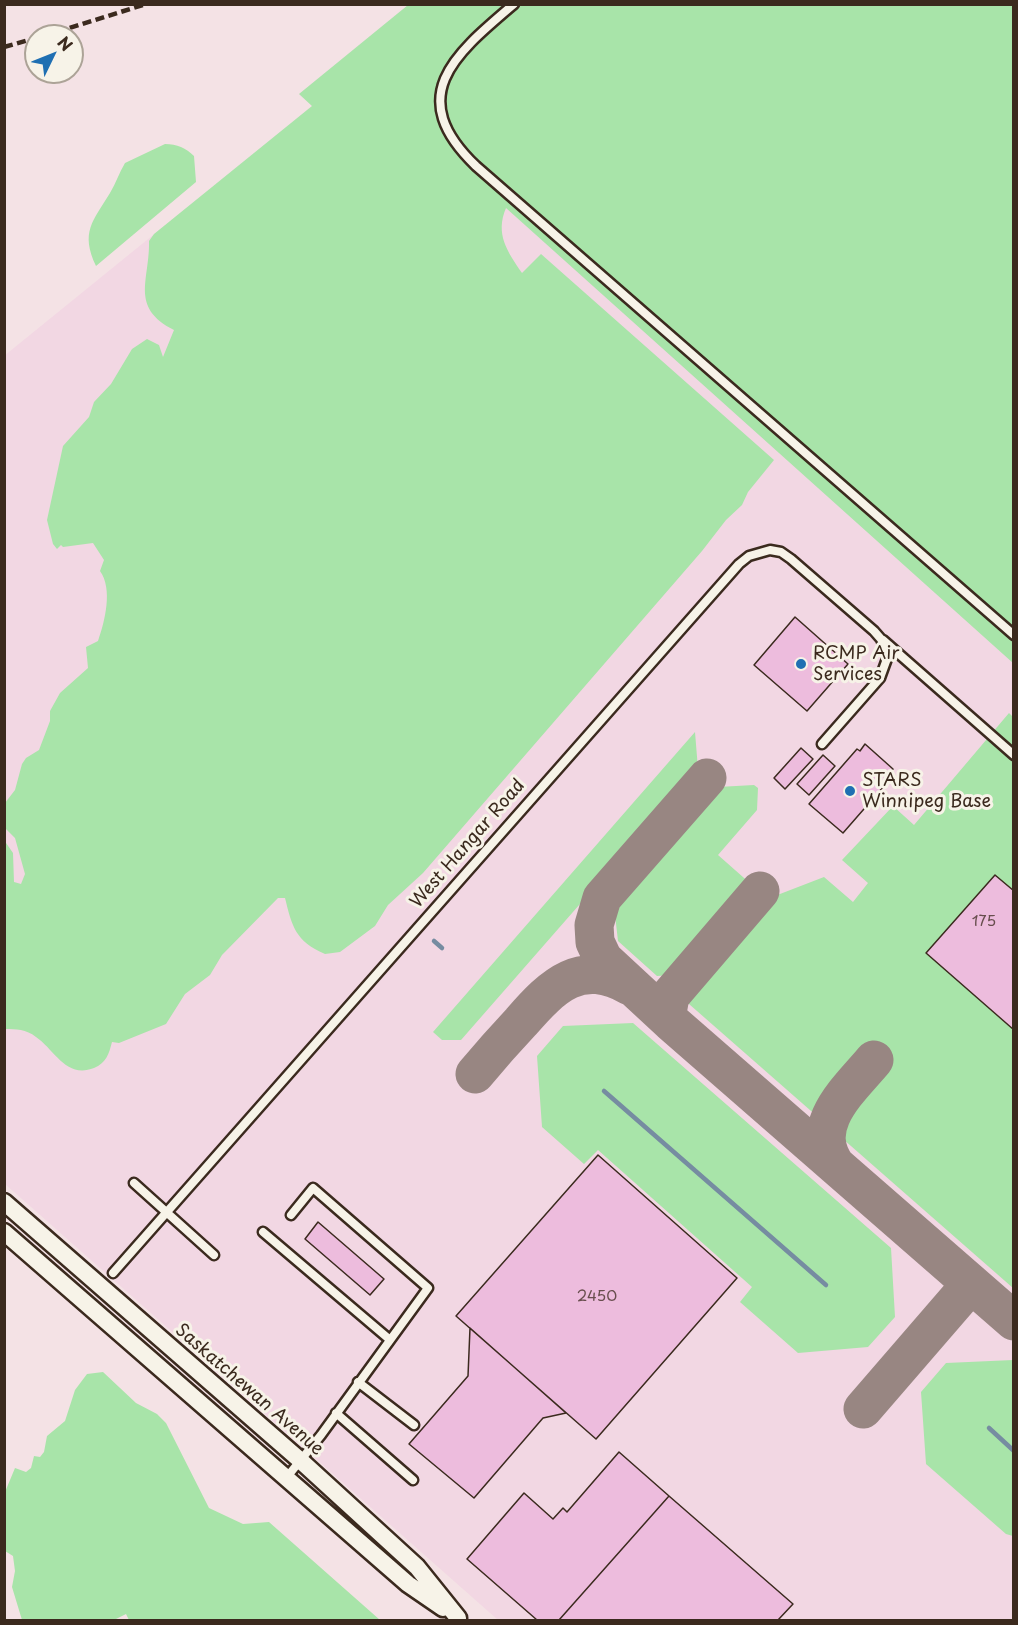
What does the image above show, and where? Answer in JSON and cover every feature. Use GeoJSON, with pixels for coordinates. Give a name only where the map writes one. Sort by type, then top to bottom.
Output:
{"type":"FeatureCollection","features":[{"type":"Feature","properties":{"kind":"street","name":"Saskatchewan Avenue"},"geometry":{"type":"LineString","coordinates":[[4,1202],[301,1461],[417,1568],[459,1619]]}},
{"type":"Feature","properties":{"kind":"street","name":"Saskatchewan Avenue"},"geometry":{"type":"LineString","coordinates":[[4,1232],[408,1584],[459,1619]]}},
{"type":"Feature","properties":{"kind":"lane"},"geometry":{"type":"LineString","coordinates":[[514,4],[475,37],[452,62],[445,78],[442,113],[445,128],[454,142],[476,166],[1014,635]]}},
{"type":"Feature","properties":{"kind":"lane","name":"West Hangar Road"},"geometry":{"type":"LineString","coordinates":[[113,1273],[739,564],[760,551],[781,552],[1014,755]]}},
{"type":"Feature","properties":{"kind":"lane","name":"West Hangar Road"},"geometry":{"type":"LineString","coordinates":[[822,744],[884,671],[888,656],[881,639],[874,631]]}},
{"type":"Feature","properties":{"kind":"lane"},"geometry":{"type":"LineString","coordinates":[[134,1183],[214,1256]]}},
{"type":"Feature","properties":{"kind":"lane"},"geometry":{"type":"LineString","coordinates":[[287,1477],[428,1288],[313,1188],[291,1215]]}},
{"type":"Feature","properties":{"kind":"lane"},"geometry":{"type":"LineString","coordinates":[[263,1232],[389,1339]]}},
{"type":"Feature","properties":{"kind":"lane"},"geometry":{"type":"LineString","coordinates":[[358,1382],[414,1425]]}},
{"type":"Feature","properties":{"kind":"lane"},"geometry":{"type":"LineString","coordinates":[[336,1413],[413,1480]]}},
{"type":"Feature","properties":{"kind":"shaded area"},"geometry":{"type":"Polygon","coordinates":[[[408,5],[1013,5],[1013,1620],[498,1620],[5,1184],[4,356],[312,106],[299,94],[408,5]]]}},
{"type":"Feature","properties":{"kind":"green space"},"geometry":{"type":"Polygon","coordinates":[[[408,5],[1013,5],[1013,663],[506,208],[502,234],[507,250],[522,273],[541,254],[774,460],[748,492],[742,505],[726,520],[702,551],[423,873],[388,905],[375,926],[340,952],[325,954],[301,938],[293,925],[285,898],[278,898],[222,955],[210,975],[185,994],[166,1024],[119,1043],[112,1042],[101,1064],[94,1068],[76,1070],[62,1062],[32,1034],[21,1030],[5,1029],[4,840],[13,853],[14,882],[21,884],[25,874],[15,838],[5,828],[5,803],[15,790],[22,764],[26,758],[39,750],[50,721],[50,711],[60,693],[88,668],[86,647],[98,641],[107,596],[104,578],[100,571],[104,560],[93,543],[63,547],[61,545],[57,549],[53,544],[47,520],[63,446],[89,417],[94,402],[111,384],[132,349],[147,339],[159,345],[163,357],[174,330],[151,312],[145,292],[149,241],[154,234],[312,106],[299,94],[408,5]]]}},
{"type":"Feature","properties":{"kind":"green space"},"geometry":{"type":"Polygon","coordinates":[[[165,144],[181,147],[194,156],[196,182],[96,266],[89,244],[91,227],[125,163],[165,144]]]}},
{"type":"Feature","properties":{"kind":"green space"},"geometry":{"type":"Polygon","coordinates":[[[1009,713],[1013,717],[1013,1288],[689,1004],[689,988],[767,899],[824,877],[853,902],[868,883],[842,860],[893,806],[914,825],[1009,713]]]}},
{"type":"Feature","properties":{"kind":"green space"},"geometry":{"type":"Polygon","coordinates":[[[695,732],[698,769],[461,1040],[442,1040],[433,1032],[695,732]]]}},
{"type":"Feature","properties":{"kind":"green space"},"geometry":{"type":"Polygon","coordinates":[[[754,785],[758,788],[757,810],[718,855],[752,885],[673,975],[657,976],[618,941],[614,906],[718,787],[754,785]]]}},
{"type":"Feature","properties":{"kind":"green space"},"geometry":{"type":"Polygon","coordinates":[[[633,1023],[891,1248],[895,1317],[868,1347],[798,1353],[740,1302],[752,1287],[598,1150],[584,1164],[542,1127],[537,1056],[563,1026],[633,1023]]]}},
{"type":"Feature","properties":{"kind":"green space"},"geometry":{"type":"Polygon","coordinates":[[[1014,1360],[1013,1536],[1006,1534],[926,1464],[921,1392],[946,1363],[1014,1360]]]}},
{"type":"Feature","properties":{"kind":"green space"},"geometry":{"type":"Polygon","coordinates":[[[103,1372],[136,1403],[157,1414],[166,1423],[209,1508],[243,1524],[269,1522],[380,1620],[129,1620],[126,1614],[114,1620],[22,1620],[12,1587],[15,1571],[13,1556],[5,1551],[5,1492],[15,1468],[26,1472],[31,1468],[34,1456],[40,1457],[44,1452],[47,1436],[65,1421],[75,1390],[87,1374],[103,1372]]]}},
{"type":"Feature","properties":{"kind":"building","name":"RCMP Air Services"},"geometry":{"type":"Polygon","coordinates":[[[795,617],[848,664],[807,711],[754,665],[795,617]]]}},
{"type":"Feature","properties":{"kind":"building","name":"STARS Winnipeg Base"},"geometry":{"type":"Polygon","coordinates":[[[865,744],[893,769],[888,776],[891,778],[843,833],[809,804],[857,749],[860,751],[865,744]]]}},
{"type":"Feature","properties":{"kind":"building"},"geometry":{"type":"Polygon","coordinates":[[[801,748],[813,759],[785,789],[774,778],[801,748]]]}},
{"type":"Feature","properties":{"kind":"building"},"geometry":{"type":"Polygon","coordinates":[[[823,755],[835,766],[809,795],[797,784],[823,755]]]}},
{"type":"Feature","properties":{"kind":"building"},"geometry":{"type":"Polygon","coordinates":[[[995,875],[1014,891],[1014,1030],[926,953],[995,875]]]}},
{"type":"Feature","properties":{"kind":"building"},"geometry":{"type":"Polygon","coordinates":[[[598,1155],[737,1278],[596,1439],[456,1316],[598,1155]]]}},
{"type":"Feature","properties":{"kind":"building"},"geometry":{"type":"Polygon","coordinates":[[[318,1222],[384,1279],[370,1295],[305,1239],[318,1222]]]}},
{"type":"Feature","properties":{"kind":"building"},"geometry":{"type":"Polygon","coordinates":[[[470,1328],[566,1413],[543,1418],[474,1498],[409,1444],[468,1376],[470,1328]]]}},
{"type":"Feature","properties":{"kind":"building"},"geometry":{"type":"Polygon","coordinates":[[[619,1452],[669,1496],[559,1620],[537,1620],[467,1559],[524,1493],[553,1519],[563,1508],[567,1512],[619,1452]]]}},
{"type":"Feature","properties":{"kind":"building"},"geometry":{"type":"Polygon","coordinates":[[[669,1496],[793,1604],[778,1620],[559,1620],[669,1496]]]}},
{"type":"Feature","properties":{"kind":"waterway"},"geometry":{"type":"LineString","coordinates":[[434,941],[442,948]]}},
{"type":"Feature","properties":{"kind":"waterway"},"geometry":{"type":"LineString","coordinates":[[604,1091],[826,1285]]}},
{"type":"Feature","properties":{"kind":"waterway"},"geometry":{"type":"LineString","coordinates":[[989,1428],[1014,1451]]}},
{"type":"Feature","properties":{"kind":"taxiway"},"geometry":{"type":"LineString","coordinates":[[707,778],[602,898],[594,925],[595,942],[603,959],[671,1022],[667,1013],[670,996],[760,891]]}},
{"type":"Feature","properties":{"kind":"taxiway"},"geometry":{"type":"LineString","coordinates":[[475,1074],[533,1009],[557,987],[569,980],[582,975],[597,975],[613,978],[630,986]]}},
{"type":"Feature","properties":{"kind":"taxiway"},"geometry":{"type":"LineString","coordinates":[[671,1022],[1014,1321]]}},
{"type":"Feature","properties":{"kind":"taxiway"},"geometry":{"type":"LineString","coordinates":[[836,1166],[828,1151],[826,1136],[829,1122],[843,1096],[874,1060]]}},
{"type":"Feature","properties":{"kind":"taxiway"},"geometry":{"type":"LineString","coordinates":[[863,1409],[971,1284]]}},
{"type":"Feature","properties":{"kind":"railway"},"geometry":{"type":"LineString","coordinates":[[82,24],[146,4]]}},
{"type":"Feature","properties":{"kind":"railway"},"geometry":{"type":"LineString","coordinates":[[4,47],[24,41]]}},
{"type":"Feature","properties":{"kind":"place","name":"RCMP Air Services"},"geometry":{"type":"Point","coordinates":[801,664]}},
{"type":"Feature","properties":{"kind":"place","name":"STARS Winnipeg Base"},"geometry":{"type":"Point","coordinates":[850,791]}}]}
